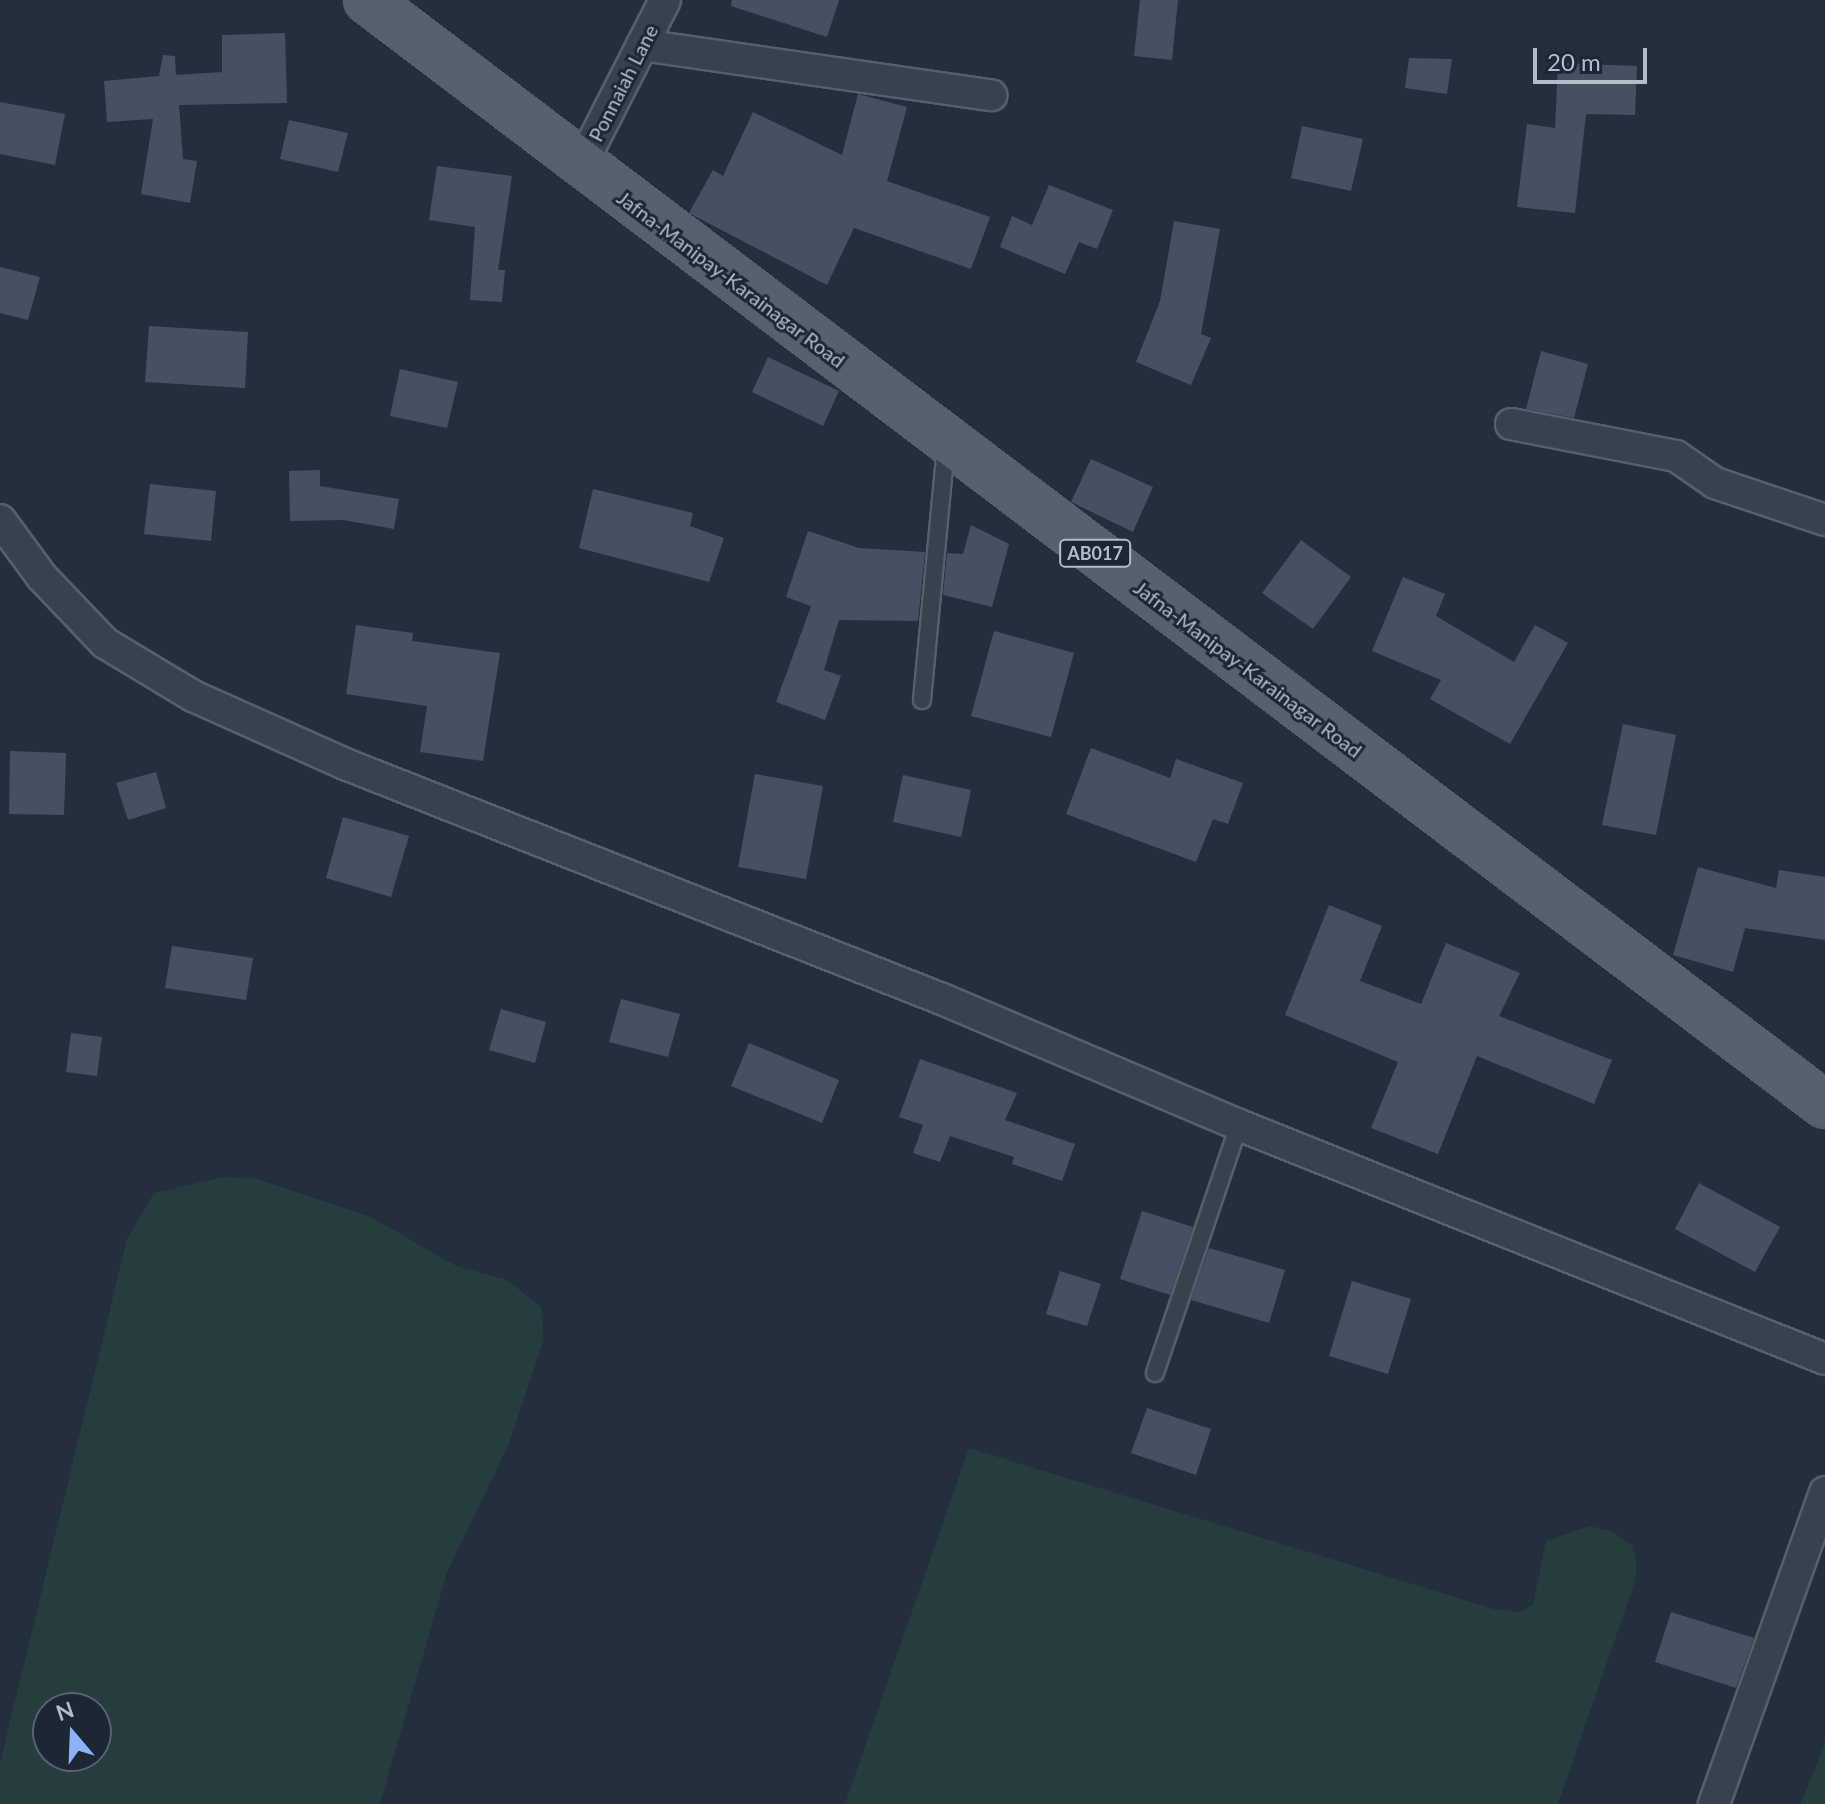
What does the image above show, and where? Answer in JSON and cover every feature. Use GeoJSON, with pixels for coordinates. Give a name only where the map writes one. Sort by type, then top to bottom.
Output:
{"type":"FeatureCollection","features":[{"type":"Feature","properties":{"kind":"main road","name":"Jafna-Manipay-Karainagar Road"},"geometry":{"type":"LineString","coordinates":[[367,0],[1825,1105]]}},
{"type":"Feature","properties":{"kind":"street","name":"Ponnaiah Lane"},"geometry":{"type":"LineString","coordinates":[[581,165],[665,0]]}},
{"type":"Feature","properties":{"kind":"street"},"geometry":{"type":"LineString","coordinates":[[642,45],[991,95]]}},
{"type":"Feature","properties":{"kind":"street"},"geometry":{"type":"LineString","coordinates":[[1511,424],[1676,456],[1715,483],[1825,520]]}},
{"type":"Feature","properties":{"kind":"street"},"geometry":{"type":"LineString","coordinates":[[0,520],[42,577],[105,643],[193,696],[345,764],[942,999],[1239,1125],[1825,1359]]}},
{"type":"Feature","properties":{"kind":"street"},"geometry":{"type":"LineString","coordinates":[[1714,1804],[1825,1492]]}},
{"type":"Feature","properties":{"kind":"lane"},"geometry":{"type":"LineString","coordinates":[[922,700],[946,441]]}},
{"type":"Feature","properties":{"kind":"lane"},"geometry":{"type":"LineString","coordinates":[[1155,1373],[1239,1125]]}},
{"type":"Feature","properties":{"kind":"green space"},"geometry":{"type":"Polygon","coordinates":[[[223,1177],[258,1179],[371,1217],[456,1266],[507,1280],[541,1307],[544,1339],[508,1446],[447,1572],[380,1804],[0,1804],[0,1763],[127,1239],[154,1193],[223,1177]]]}},
{"type":"Feature","properties":{"kind":"green space"},"geometry":{"type":"Polygon","coordinates":[[[969,1448],[1494,1609],[1521,1612],[1533,1604],[1546,1541],[1590,1526],[1613,1532],[1632,1546],[1637,1565],[1633,1587],[1558,1804],[845,1804],[969,1448]]]}},
{"type":"Feature","properties":{"kind":"green space"},"geometry":{"type":"Polygon","coordinates":[[[1825,1742],[1825,1804],[1801,1804],[1825,1742]]]}},
{"type":"Feature","properties":{"kind":"building"},"geometry":{"type":"Polygon","coordinates":[[[732,0],[839,0],[827,37],[731,6],[732,0]]]}},
{"type":"Feature","properties":{"kind":"building"},"geometry":{"type":"Polygon","coordinates":[[[1140,0],[1178,0],[1172,60],[1134,56],[1140,0]]]}},
{"type":"Feature","properties":{"kind":"building"},"geometry":{"type":"Polygon","coordinates":[[[285,33],[287,103],[179,105],[183,159],[197,161],[190,203],[141,194],[153,119],[107,122],[104,81],[159,76],[163,55],[175,56],[176,75],[222,72],[222,35],[285,33]]]}},
{"type":"Feature","properties":{"kind":"building"},"geometry":{"type":"Polygon","coordinates":[[[1409,58],[1452,59],[1447,94],[1405,88],[1409,58]]]}},
{"type":"Feature","properties":{"kind":"building"},"geometry":{"type":"Polygon","coordinates":[[[1558,63],[1637,66],[1635,115],[1586,114],[1575,213],[1517,207],[1527,124],[1555,128],[1558,63]]]}},
{"type":"Feature","properties":{"kind":"building"},"geometry":{"type":"Polygon","coordinates":[[[858,94],[907,107],[887,181],[990,217],[971,269],[854,228],[827,285],[689,213],[713,170],[723,176],[753,112],[842,155],[858,94]]]}},
{"type":"Feature","properties":{"kind":"building"},"geometry":{"type":"Polygon","coordinates":[[[0,102],[65,114],[55,165],[0,154],[0,102]]]}},
{"type":"Feature","properties":{"kind":"building"},"geometry":{"type":"Polygon","coordinates":[[[289,120],[348,133],[338,172],[280,159],[289,120]]]}},
{"type":"Feature","properties":{"kind":"building"},"geometry":{"type":"Polygon","coordinates":[[[1302,126],[1363,139],[1351,191],[1291,178],[1302,126]]]}},
{"type":"Feature","properties":{"kind":"building"},"geometry":{"type":"Polygon","coordinates":[[[437,166],[512,176],[498,270],[505,270],[502,302],[470,300],[475,227],[429,220],[437,166]]]}},
{"type":"Feature","properties":{"kind":"building"},"geometry":{"type":"Polygon","coordinates":[[[1049,185],[1113,210],[1097,249],[1079,242],[1065,274],[1000,247],[1012,216],[1032,225],[1049,185]]]}},
{"type":"Feature","properties":{"kind":"building"},"geometry":{"type":"Polygon","coordinates":[[[1174,221],[1220,229],[1201,334],[1211,338],[1191,385],[1136,362],[1160,301],[1174,221]]]}},
{"type":"Feature","properties":{"kind":"building"},"geometry":{"type":"Polygon","coordinates":[[[0,267],[40,277],[28,320],[0,313],[0,267]]]}},
{"type":"Feature","properties":{"kind":"building"},"geometry":{"type":"Polygon","coordinates":[[[149,326],[248,332],[245,388],[145,382],[149,326]]]}},
{"type":"Feature","properties":{"kind":"building"},"geometry":{"type":"Polygon","coordinates":[[[1541,351],[1588,364],[1574,418],[1526,409],[1541,351]]]}},
{"type":"Feature","properties":{"kind":"building"},"geometry":{"type":"Polygon","coordinates":[[[768,357],[839,391],[823,426],[752,392],[768,357]]]}},
{"type":"Feature","properties":{"kind":"building"},"geometry":{"type":"Polygon","coordinates":[[[400,369],[458,382],[447,428],[390,416],[400,369]]]}},
{"type":"Feature","properties":{"kind":"building"},"geometry":{"type":"Polygon","coordinates":[[[1091,459],[1153,487],[1133,532],[1071,502],[1091,459]]]}},
{"type":"Feature","properties":{"kind":"building"},"geometry":{"type":"Polygon","coordinates":[[[320,470],[320,486],[399,499],[394,529],[343,520],[290,521],[289,471],[320,470]]]}},
{"type":"Feature","properties":{"kind":"building"},"geometry":{"type":"Polygon","coordinates":[[[150,484],[216,491],[211,541],[144,534],[150,484]]]}},
{"type":"Feature","properties":{"kind":"building"},"geometry":{"type":"Polygon","coordinates":[[[593,489],[693,513],[690,526],[724,538],[709,582],[579,548],[593,489]]]}},
{"type":"Feature","properties":{"kind":"building"},"geometry":{"type":"Polygon","coordinates":[[[971,525],[1009,544],[992,607],[943,595],[947,553],[963,554],[971,525]]]}},
{"type":"Feature","properties":{"kind":"building"},"geometry":{"type":"Polygon","coordinates":[[[808,531],[859,548],[925,552],[918,621],[839,620],[824,670],[841,676],[825,720],[776,702],[811,606],[786,597],[808,531]]]}},
{"type":"Feature","properties":{"kind":"building"},"geometry":{"type":"Polygon","coordinates":[[[1301,540],[1351,577],[1313,629],[1262,593],[1301,540]]]}},
{"type":"Feature","properties":{"kind":"building"},"geometry":{"type":"Polygon","coordinates":[[[1403,577],[1445,594],[1436,616],[1514,662],[1535,625],[1568,643],[1510,744],[1430,699],[1441,680],[1372,651],[1403,577]]]}},
{"type":"Feature","properties":{"kind":"building"},"geometry":{"type":"Polygon","coordinates":[[[356,625],[413,633],[412,641],[500,653],[483,761],[420,752],[427,706],[346,694],[356,625]]]}},
{"type":"Feature","properties":{"kind":"building"},"geometry":{"type":"Polygon","coordinates":[[[994,631],[1074,653],[1051,737],[971,716],[994,631]]]}},
{"type":"Feature","properties":{"kind":"building"},"geometry":{"type":"Polygon","coordinates":[[[1623,724],[1676,735],[1656,835],[1602,825],[1623,724]]]}},
{"type":"Feature","properties":{"kind":"building"},"geometry":{"type":"Polygon","coordinates":[[[1091,748],[1170,778],[1176,759],[1243,783],[1228,824],[1213,819],[1196,862],[1066,814],[1091,748]]]}},
{"type":"Feature","properties":{"kind":"building"},"geometry":{"type":"Polygon","coordinates":[[[10,751],[66,753],[64,815],[9,814],[10,751]]]}},
{"type":"Feature","properties":{"kind":"building"},"geometry":{"type":"Polygon","coordinates":[[[156,772],[166,808],[128,820],[116,783],[156,772]]]}},
{"type":"Feature","properties":{"kind":"building"},"geometry":{"type":"Polygon","coordinates":[[[755,774],[823,786],[806,879],[738,867],[755,774]]]}},
{"type":"Feature","properties":{"kind":"building"},"geometry":{"type":"Polygon","coordinates":[[[903,775],[971,790],[961,837],[893,822],[903,775]]]}},
{"type":"Feature","properties":{"kind":"building"},"geometry":{"type":"Polygon","coordinates":[[[343,817],[409,836],[391,897],[326,878],[343,817]]]}},
{"type":"Feature","properties":{"kind":"building"},"geometry":{"type":"Polygon","coordinates":[[[1698,867],[1776,888],[1779,870],[1825,877],[1825,940],[1745,928],[1733,972],[1673,955],[1698,867]]]}},
{"type":"Feature","properties":{"kind":"building"},"geometry":{"type":"Polygon","coordinates":[[[1329,905],[1382,926],[1360,981],[1421,1004],[1446,943],[1520,973],[1499,1016],[1612,1060],[1594,1104],[1477,1056],[1438,1154],[1371,1128],[1398,1062],[1285,1015],[1329,905]]]}},
{"type":"Feature","properties":{"kind":"building"},"geometry":{"type":"Polygon","coordinates":[[[172,946],[253,958],[246,1000],[165,988],[172,946]]]}},
{"type":"Feature","properties":{"kind":"building"},"geometry":{"type":"Polygon","coordinates":[[[621,999],[680,1014],[668,1057],[609,1042],[621,999]]]}},
{"type":"Feature","properties":{"kind":"building"},"geometry":{"type":"Polygon","coordinates":[[[501,1009],[546,1022],[535,1063],[489,1050],[501,1009]]]}},
{"type":"Feature","properties":{"kind":"building"},"geometry":{"type":"Polygon","coordinates":[[[71,1033],[102,1037],[97,1076],[66,1072],[71,1033]]]}},
{"type":"Feature","properties":{"kind":"building"},"geometry":{"type":"Polygon","coordinates":[[[749,1043],[839,1080],[822,1123],[731,1086],[749,1043]]]}},
{"type":"Feature","properties":{"kind":"building"},"geometry":{"type":"Polygon","coordinates":[[[920,1059],[1017,1093],[1005,1120],[1075,1144],[1062,1181],[1012,1164],[1014,1157],[950,1136],[940,1162],[913,1153],[923,1125],[899,1117],[920,1059]]]}},
{"type":"Feature","properties":{"kind":"building"},"geometry":{"type":"Polygon","coordinates":[[[1699,1183],[1780,1227],[1755,1272],[1675,1229],[1699,1183]]]}},
{"type":"Feature","properties":{"kind":"building"},"geometry":{"type":"Polygon","coordinates":[[[1142,1211],[1193,1227],[1170,1295],[1120,1279],[1142,1211]]]}},
{"type":"Feature","properties":{"kind":"building"},"geometry":{"type":"Polygon","coordinates":[[[1209,1248],[1285,1270],[1269,1323],[1191,1300],[1209,1248]]]}},
{"type":"Feature","properties":{"kind":"building"},"geometry":{"type":"Polygon","coordinates":[[[1060,1271],[1101,1284],[1087,1326],[1046,1314],[1060,1271]]]}},
{"type":"Feature","properties":{"kind":"building"},"geometry":{"type":"Polygon","coordinates":[[[1352,1281],[1411,1299],[1388,1374],[1329,1356],[1352,1281]]]}},
{"type":"Feature","properties":{"kind":"building"},"geometry":{"type":"Polygon","coordinates":[[[1147,1408],[1211,1429],[1196,1475],[1131,1453],[1147,1408]]]}},
{"type":"Feature","properties":{"kind":"building"},"geometry":{"type":"Polygon","coordinates":[[[1671,1612],[1754,1638],[1736,1688],[1655,1662],[1671,1612]]]}}]}
